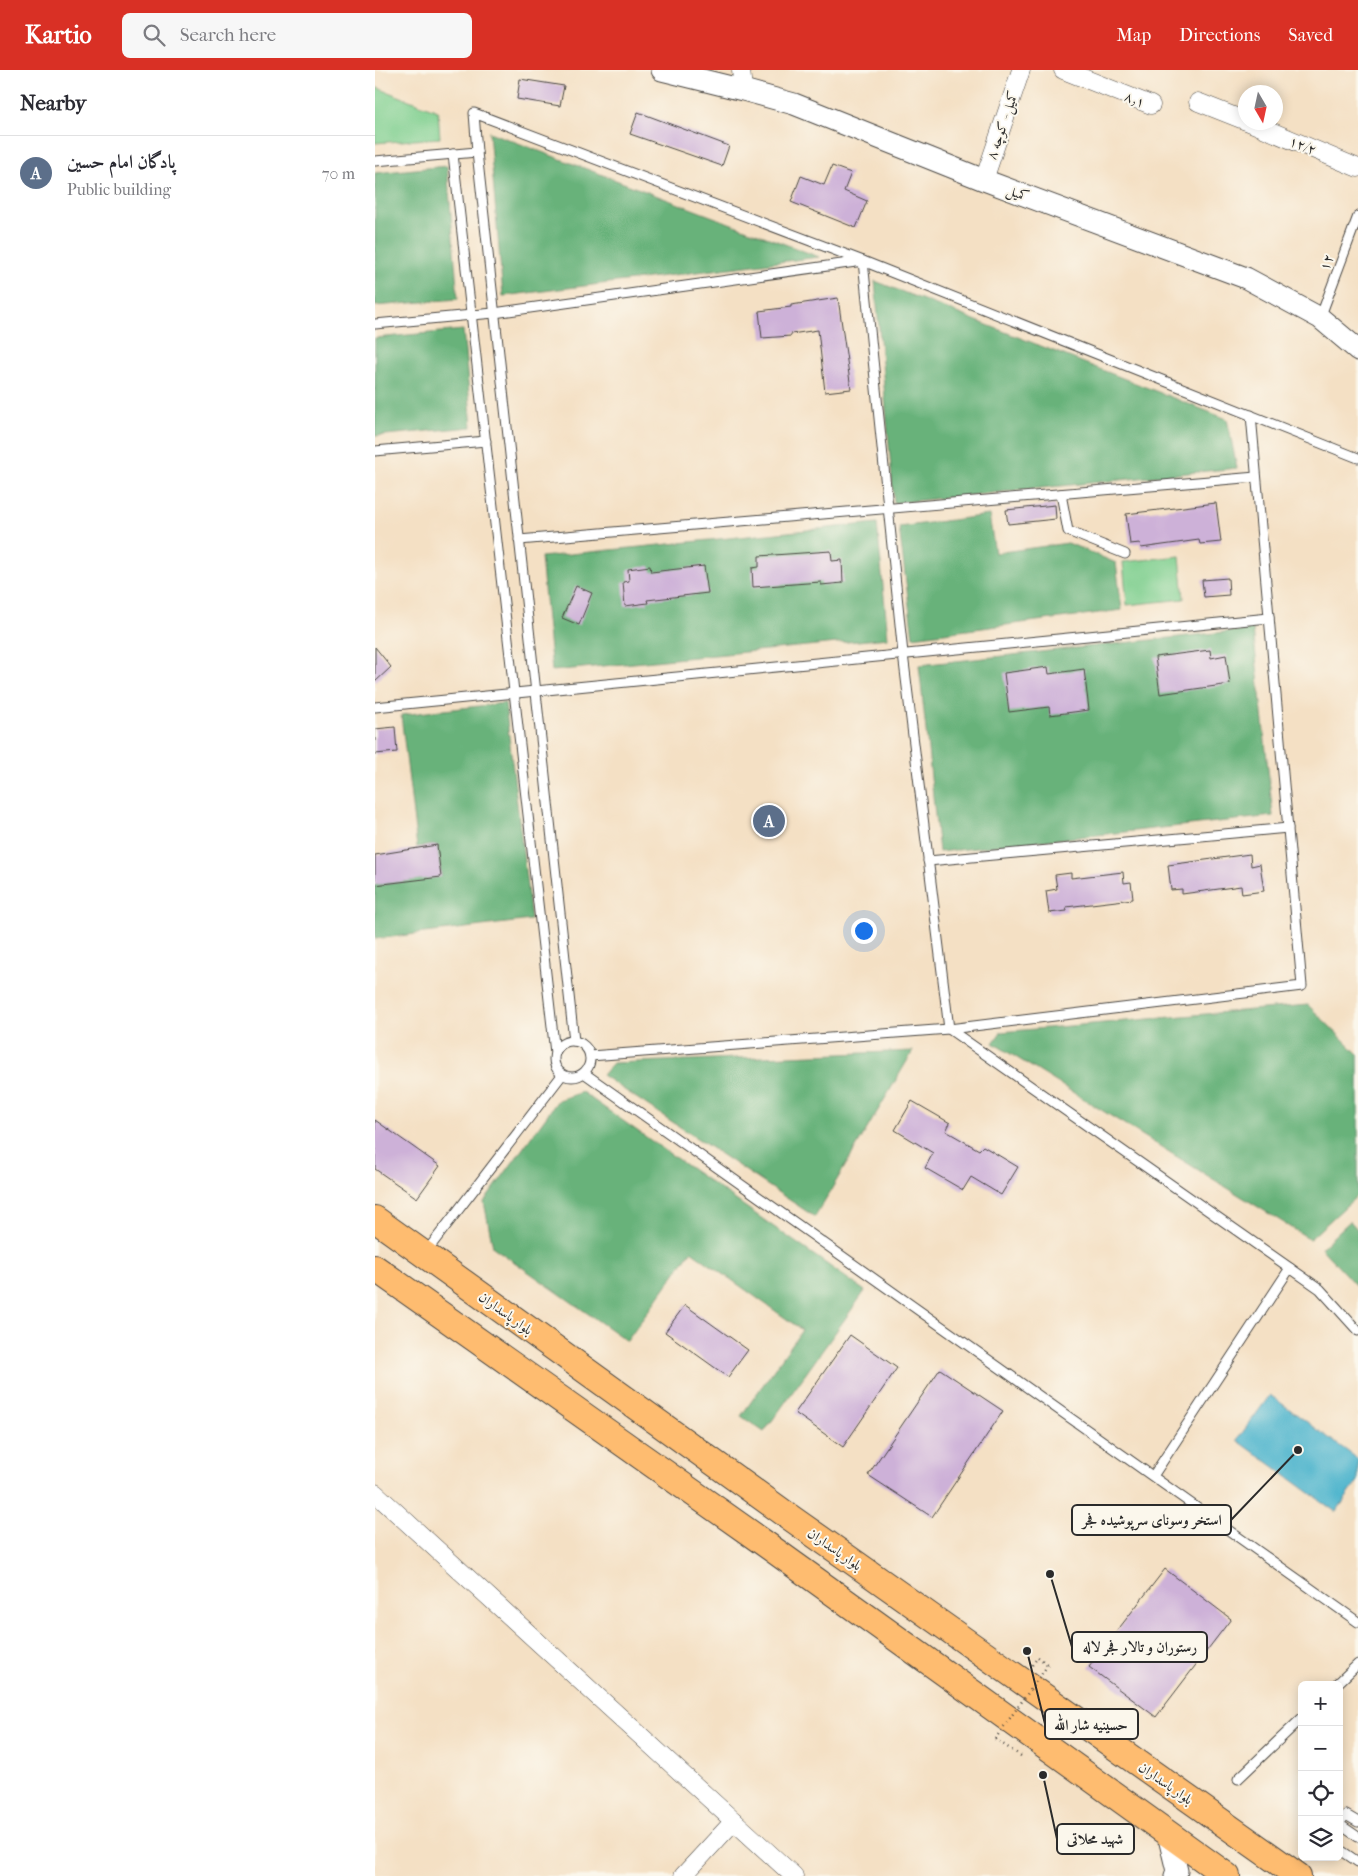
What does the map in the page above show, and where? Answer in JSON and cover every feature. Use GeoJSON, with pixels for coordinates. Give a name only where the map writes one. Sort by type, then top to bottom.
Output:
{"type":"FeatureCollection","features":[{"type":"Feature","properties":{"kind":"main road","name":"بلوار پاسداران"},"geometry":{"type":"LineString","coordinates":[[375,1219],[784,1512],[1298,1876]]}},
{"type":"Feature","properties":{"kind":"main road"},"geometry":{"type":"LineString","coordinates":[[375,1268],[764,1542],[1227,1876]]}},
{"type":"Feature","properties":{"kind":"main road"},"geometry":{"type":"LineString","coordinates":[[764,1542],[784,1512]]}},
{"type":"Feature","properties":{"kind":"street","name":"کمیل"},"geometry":{"type":"LineString","coordinates":[[662,70],[742,80],[794,104],[984,180],[1246,278],[1320,318],[1358,350]]}},
{"type":"Feature","properties":{"kind":"street","name":"کمیل - کوچه ۸"},"geometry":{"type":"LineString","coordinates":[[984,180],[1021,70]]}},
{"type":"Feature","properties":{"kind":"street","name":"۸٫۱"},"geometry":{"type":"LineString","coordinates":[[1063,70],[1151,105]]}},
{"type":"Feature","properties":{"kind":"street","name":"۱۲/۲"},"geometry":{"type":"LineString","coordinates":[[1199,102],[1238,118]]}},
{"type":"Feature","properties":{"kind":"street","name":"۱۲/۲"},"geometry":{"type":"LineString","coordinates":[[1266,130],[1358,168]]}},
{"type":"Feature","properties":{"kind":"street"},"geometry":{"type":"LineString","coordinates":[[375,1493],[794,1876]]}},
{"type":"Feature","properties":{"kind":"street"},"geometry":{"type":"LineString","coordinates":[[683,1876],[735,1821]]}},
{"type":"Feature","properties":{"kind":"street"},"geometry":{"type":"LineString","coordinates":[[1168,1834],[1177,1871],[1175,1876]]}},
{"type":"Feature","properties":{"kind":"lane"},"geometry":{"type":"LineString","coordinates":[[574,1041],[494,313],[474,113],[863,261],[1358,458]]}},
{"type":"Feature","properties":{"kind":"lane"},"geometry":{"type":"LineString","coordinates":[[375,161],[477,152]]}},
{"type":"Feature","properties":{"kind":"lane"},"geometry":{"type":"LineString","coordinates":[[453,154],[555,1065],[562,1074],[573,1077],[584,1073],[588,1068],[590,1056],[585,1046],[574,1041],[562,1044],[555,1053]]}},
{"type":"Feature","properties":{"kind":"lane","name":"۱۲"},"geometry":{"type":"LineString","coordinates":[[1320,318],[1358,216]]}},
{"type":"Feature","properties":{"kind":"lane"},"geometry":{"type":"LineString","coordinates":[[375,324],[494,313],[863,261]]}},
{"type":"Feature","properties":{"kind":"lane"},"geometry":{"type":"LineString","coordinates":[[863,261],[903,654],[949,1028],[1320,1289],[1358,1330]]}},
{"type":"Feature","properties":{"kind":"lane"},"geometry":{"type":"LineString","coordinates":[[590,1056],[949,1028],[1301,986],[1251,415]]}},
{"type":"Feature","properties":{"kind":"lane"},"geometry":{"type":"LineString","coordinates":[[375,452],[486,441]]}},
{"type":"Feature","properties":{"kind":"lane"},"geometry":{"type":"LineString","coordinates":[[519,540],[888,510],[1256,477]]}},
{"type":"Feature","properties":{"kind":"lane"},"geometry":{"type":"LineString","coordinates":[[1061,494],[1068,531],[1125,554]]}},
{"type":"Feature","properties":{"kind":"lane"},"geometry":{"type":"LineString","coordinates":[[375,707],[1269,618]]}},
{"type":"Feature","properties":{"kind":"lane"},"geometry":{"type":"LineString","coordinates":[[928,861],[1287,828]]}},
{"type":"Feature","properties":{"kind":"lane"},"geometry":{"type":"LineString","coordinates":[[584,1073],[1358,1622]]}},
{"type":"Feature","properties":{"kind":"lane"},"geometry":{"type":"LineString","coordinates":[[424,1254],[562,1074]]}},
{"type":"Feature","properties":{"kind":"lane"},"geometry":{"type":"LineString","coordinates":[[1153,1476],[1290,1268]]}},
{"type":"Feature","properties":{"kind":"lane"},"geometry":{"type":"LineString","coordinates":[[1340,1681],[1358,1664]]}},
{"type":"Feature","properties":{"kind":"lane"},"geometry":{"type":"LineString","coordinates":[[1239,1779],[1298,1722]]}},
{"type":"Feature","properties":{"kind":"lane"},"geometry":{"type":"LineString","coordinates":[[1343,1819],[1346,1815],[1358,1822]]}},
{"type":"Feature","properties":{"kind":"lane"},"geometry":{"type":"LineString","coordinates":[[1343,1827],[1358,1836]]}},
{"type":"Feature","properties":{"kind":"lane"},"geometry":{"type":"LineString","coordinates":[[1343,1852],[1358,1862]]}},
{"type":"Feature","properties":{"kind":"path"},"geometry":{"type":"LineString","coordinates":[[1021,1756],[995,1738],[1048,1665],[1038,1657]]}},
{"type":"Feature","properties":{"kind":"green space"},"geometry":{"type":"Polygon","coordinates":[[[375,87],[438,111],[440,138],[375,143],[375,87]]]}},
{"type":"Feature","properties":{"kind":"green space"},"geometry":{"type":"Polygon","coordinates":[[[489,132],[819,257],[503,296],[489,132]]]}},
{"type":"Feature","properties":{"kind":"green space"},"geometry":{"type":"Polygon","coordinates":[[[447,166],[458,299],[375,306],[375,173],[447,166]]]}},
{"type":"Feature","properties":{"kind":"green space"},"geometry":{"type":"Polygon","coordinates":[[[875,281],[1227,419],[1237,468],[894,503],[875,281]]]}},
{"type":"Feature","properties":{"kind":"green space"},"geometry":{"type":"Polygon","coordinates":[[[463,330],[472,427],[375,436],[375,338],[463,330]]]}},
{"type":"Feature","properties":{"kind":"green space"},"geometry":{"type":"Polygon","coordinates":[[[989,515],[995,553],[1068,543],[1116,563],[1122,610],[913,637],[899,527],[989,515]]]}},
{"type":"Feature","properties":{"kind":"green space"},"geometry":{"type":"Polygon","coordinates":[[[877,523],[888,638],[552,671],[541,557],[877,523]]]}},
{"type":"Feature","properties":{"kind":"green space"},"geometry":{"type":"Polygon","coordinates":[[[1180,556],[1184,599],[1127,605],[1123,562],[1180,556]]]}},
{"type":"Feature","properties":{"kind":"green space"},"geometry":{"type":"Polygon","coordinates":[[[1253,629],[1273,816],[939,852],[919,665],[1253,629]]]}},
{"type":"Feature","properties":{"kind":"green space"},"geometry":{"type":"Polygon","coordinates":[[[505,703],[531,920],[375,939],[375,885],[441,876],[437,845],[417,847],[401,715],[505,703]]]}},
{"type":"Feature","properties":{"kind":"green space"},"geometry":{"type":"Polygon","coordinates":[[[1308,1005],[1358,1054],[1358,1195],[1310,1239],[993,1043],[1001,1032],[1308,1005]]]}},
{"type":"Feature","properties":{"kind":"green space"},"geometry":{"type":"Polygon","coordinates":[[[913,1051],[815,1217],[602,1075],[613,1063],[913,1051]]]}},
{"type":"Feature","properties":{"kind":"green space"},"geometry":{"type":"Polygon","coordinates":[[[582,1092],[865,1291],[764,1432],[741,1416],[802,1330],[691,1251],[627,1341],[493,1247],[484,1202],[558,1100],[582,1092]]]}},
{"type":"Feature","properties":{"kind":"green space"},"geometry":{"type":"Polygon","coordinates":[[[1350,1221],[1358,1230],[1358,1288],[1321,1248],[1350,1221]]]}},
{"type":"Feature","properties":{"kind":"water"},"geometry":{"type":"Polygon","coordinates":[[[1270,1395],[1358,1459],[1358,1481],[1336,1512],[1237,1440],[1270,1395]]]}},
{"type":"Feature","properties":{"kind":"building"},"geometry":{"type":"Polygon","coordinates":[[[520,79],[564,86],[560,106],[517,99],[520,79]]]}},
{"type":"Feature","properties":{"kind":"building"},"geometry":{"type":"Polygon","coordinates":[[[638,112],[729,146],[722,166],[630,134],[638,112]]]}},
{"type":"Feature","properties":{"kind":"building"},"geometry":{"type":"Polygon","coordinates":[[[832,166],[851,173],[844,191],[867,201],[856,228],[791,202],[801,176],[824,185],[832,166]]]}},
{"type":"Feature","properties":{"kind":"building"},"geometry":{"type":"Polygon","coordinates":[[[838,298],[851,389],[825,392],[818,330],[791,334],[791,336],[762,338],[759,311],[838,298]]]}},
{"type":"Feature","properties":{"kind":"building"},"geometry":{"type":"Polygon","coordinates":[[[1216,503],[1221,542],[1200,544],[1199,540],[1141,548],[1140,543],[1130,544],[1126,514],[1216,503]]]}},
{"type":"Feature","properties":{"kind":"building"},"geometry":{"type":"Polygon","coordinates":[[[1055,505],[1056,519],[1008,524],[1006,510],[1055,505]]]}},
{"type":"Feature","properties":{"kind":"building"},"geometry":{"type":"Polygon","coordinates":[[[831,551],[832,561],[842,560],[843,583],[821,585],[821,582],[753,587],[752,568],[759,567],[759,556],[831,551]]]}},
{"type":"Feature","properties":{"kind":"building"},"geometry":{"type":"Polygon","coordinates":[[[650,566],[651,572],[704,566],[708,593],[647,600],[648,603],[625,606],[623,582],[629,581],[628,569],[650,566]]]}},
{"type":"Feature","properties":{"kind":"building"},"geometry":{"type":"Polygon","coordinates":[[[1228,578],[1229,595],[1204,597],[1202,580],[1228,578]]]}},
{"type":"Feature","properties":{"kind":"building"},"geometry":{"type":"Polygon","coordinates":[[[576,586],[592,593],[579,625],[562,618],[576,586]]]}},
{"type":"Feature","properties":{"kind":"building"},"geometry":{"type":"Polygon","coordinates":[[[375,647],[391,667],[375,682],[375,647]]]}},
{"type":"Feature","properties":{"kind":"building"},"geometry":{"type":"Polygon","coordinates":[[[1210,650],[1211,658],[1226,655],[1230,684],[1160,694],[1155,657],[1210,650]]]}},
{"type":"Feature","properties":{"kind":"building"},"geometry":{"type":"Polygon","coordinates":[[[1048,667],[1049,674],[1084,669],[1089,710],[1050,715],[1049,707],[1009,712],[1004,673],[1048,667]]]}},
{"type":"Feature","properties":{"kind":"building"},"geometry":{"type":"Polygon","coordinates":[[[395,727],[397,752],[375,754],[375,729],[395,727]]]}},
{"type":"Feature","properties":{"kind":"building"},"geometry":{"type":"Polygon","coordinates":[[[437,845],[441,877],[375,885],[375,855],[437,845]]]}},
{"type":"Feature","properties":{"kind":"building"},"geometry":{"type":"Polygon","coordinates":[[[1250,854],[1251,866],[1260,864],[1264,891],[1242,894],[1241,886],[1182,894],[1182,889],[1171,890],[1168,865],[1250,854]]]}},
{"type":"Feature","properties":{"kind":"building"},"geometry":{"type":"Polygon","coordinates":[[[1123,872],[1124,883],[1131,882],[1133,899],[1066,907],[1067,911],[1049,913],[1046,891],[1057,889],[1055,875],[1071,873],[1071,878],[1123,872]]]}},
{"type":"Feature","properties":{"kind":"building"},"geometry":{"type":"Polygon","coordinates":[[[912,1101],[950,1123],[946,1131],[979,1150],[983,1146],[1018,1167],[1001,1195],[971,1177],[963,1190],[925,1168],[933,1153],[895,1130],[912,1101]]]}},
{"type":"Feature","properties":{"kind":"building"},"geometry":{"type":"Polygon","coordinates":[[[375,1120],[440,1166],[417,1198],[375,1169],[375,1120]]]}},
{"type":"Feature","properties":{"kind":"building"},"geometry":{"type":"Polygon","coordinates":[[[685,1305],[748,1350],[728,1377],[665,1332],[685,1305]]]}},
{"type":"Feature","properties":{"kind":"building"},"geometry":{"type":"Polygon","coordinates":[[[850,1335],[897,1368],[843,1447],[795,1413],[850,1335]]]}},
{"type":"Feature","properties":{"kind":"building"},"geometry":{"type":"Polygon","coordinates":[[[940,1369],[1003,1411],[932,1517],[868,1475],[940,1369]]]}},
{"type":"Feature","properties":{"kind":"building"},"geometry":{"type":"Polygon","coordinates":[[[1165,1569],[1231,1619],[1156,1717],[1089,1667],[1165,1569]]]}},
{"type":"Feature","properties":{"kind":"place","name":"پادگان امام حسین"},"geometry":{"type":"Point","coordinates":[769,821]}},
{"type":"Feature","properties":{"kind":"place","name":"استخر وسونای سرپوشیده فجر"},"geometry":{"type":"Point","coordinates":[1298,1450]}},
{"type":"Feature","properties":{"kind":"place","name":"رستوران و تالار فجر لاله"},"geometry":{"type":"Point","coordinates":[1050,1574]}},
{"type":"Feature","properties":{"kind":"place","name":"حسینیه شار الله"},"geometry":{"type":"Point","coordinates":[1027,1651]}},
{"type":"Feature","properties":{"kind":"place","name":"شهید محلاتی"},"geometry":{"type":"Point","coordinates":[1043,1775]}}]}
